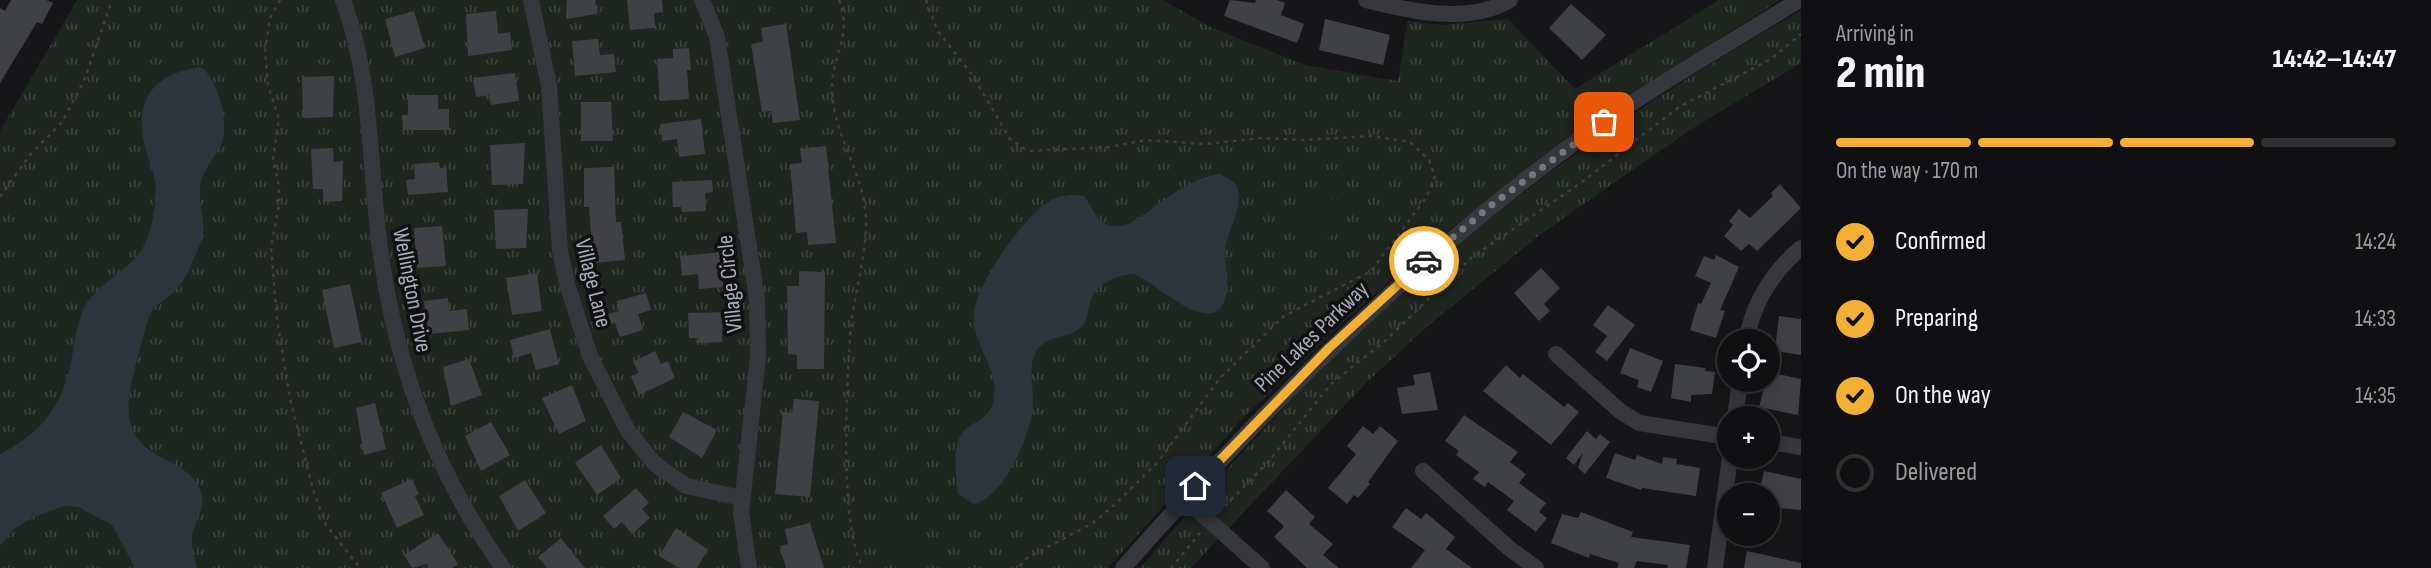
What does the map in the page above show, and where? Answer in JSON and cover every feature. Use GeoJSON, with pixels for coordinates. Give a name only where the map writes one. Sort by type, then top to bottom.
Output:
{"type":"FeatureCollection","features":[{"type":"Feature","properties":{"kind":"street","name":"Village Lane"},"geometry":{"type":"LineString","coordinates":[[531,0],[549,86],[560,251],[568,287],[590,356],[628,431],[654,464],[686,486],[742,498]]}},
{"type":"Feature","properties":{"kind":"street","name":"Village Circle"},"geometry":{"type":"LineString","coordinates":[[702,0],[717,37],[757,299],[757,371],[742,498],[743,540],[749,568]]}},
{"type":"Feature","properties":{"kind":"street"},"geometry":{"type":"LineString","coordinates":[[1366,0],[1418,10],[1464,13],[1492,9],[1510,0]]}},
{"type":"Feature","properties":{"kind":"street","name":"Pine Lakes Parkway"},"geometry":{"type":"LineString","coordinates":[[1123,568],[1184,498],[1329,348],[1465,227],[1627,106],[1799,0]]}},
{"type":"Feature","properties":{"kind":"street","name":"Wellington Drive"},"geometry":{"type":"LineString","coordinates":[[348,1],[368,97],[381,258],[401,355],[423,423],[441,463],[461,502],[503,568]]}},
{"type":"Feature","properties":{"kind":"street"},"geometry":{"type":"LineString","coordinates":[[1749,329],[1753,314],[1767,286],[1801,248]]}},
{"type":"Feature","properties":{"kind":"street"},"geometry":{"type":"LineString","coordinates":[[1556,354],[1633,421],[1662,429],[1717,436]]}},
{"type":"Feature","properties":{"kind":"street"},"geometry":{"type":"LineString","coordinates":[[1780,444],[1801,447]]}},
{"type":"Feature","properties":{"kind":"street"},"geometry":{"type":"LineString","coordinates":[[1715,568],[1728,469]]}},
{"type":"Feature","properties":{"kind":"street"},"geometry":{"type":"LineString","coordinates":[[1423,471],[1510,549],[1536,568]]}},
{"type":"Feature","properties":{"kind":"street"},"geometry":{"type":"LineString","coordinates":[[1184,498],[1262,568]]}},
{"type":"Feature","properties":{"kind":"path"},"geometry":{"type":"LineString","coordinates":[[0,197],[29,156],[62,122],[84,81],[111,0]]}},
{"type":"Feature","properties":{"kind":"path"},"geometry":{"type":"LineString","coordinates":[[280,0],[270,18],[265,51],[268,85],[279,118],[273,159],[279,186],[278,205],[271,247],[277,319],[290,399],[314,493],[326,525],[360,568]]}},
{"type":"Feature","properties":{"kind":"path"},"geometry":{"type":"LineString","coordinates":[[839,0],[846,26],[834,69],[833,99],[850,161],[859,180],[866,217],[861,282],[852,323],[846,381],[847,489],[857,553],[864,568]]}},
{"type":"Feature","properties":{"kind":"path"},"geometry":{"type":"LineString","coordinates":[[926,0],[937,30],[974,76],[1010,139],[1028,151],[1109,147],[1146,140],[1215,144],[1261,138],[1304,140],[1370,135],[1410,142],[1429,160],[1435,177],[1426,198],[1371,271],[1284,316],[1220,378],[1158,462],[1113,506],[1093,523],[1027,558],[1018,568]]}},
{"type":"Feature","properties":{"kind":"path"},"geometry":{"type":"LineString","coordinates":[[1216,515],[1276,453],[1331,384],[1385,341],[1471,258],[1582,182],[1671,113],[1771,59],[1801,34]]}},
{"type":"Feature","properties":{"kind":"path"},"geometry":{"type":"LineString","coordinates":[[1171,568],[1205,527]]}},
{"type":"Feature","properties":{"kind":"green space"},"geometry":{"type":"Polygon","coordinates":[[[77,0],[1163,0],[1208,26],[1305,65],[1398,81],[1407,21],[1443,25],[1508,19],[1575,89],[1719,0],[1780,0],[1600,115],[1443,235],[1350,316],[1244,417],[1108,568],[0,568],[0,131],[77,0]]]}},
{"type":"Feature","properties":{"kind":"green space"},"geometry":{"type":"Polygon","coordinates":[[[1801,11],[1801,63],[1690,130],[1541,234],[1424,329],[1365,384],[1191,568],[1140,568],[1314,376],[1427,270],[1561,164],[1703,69],[1801,11]]]}},
{"type":"Feature","properties":{"kind":"green space"},"geometry":{"type":"Polygon","coordinates":[[[1312,193],[1343,202],[1348,211],[1333,235],[1325,241],[1308,245],[1300,241],[1294,233],[1299,200],[1312,193]]]}},
{"type":"Feature","properties":{"kind":"green space"},"geometry":{"type":"Polygon","coordinates":[[[889,518],[916,530],[923,538],[921,556],[904,568],[888,564],[876,551],[876,527],[889,518]]]}},
{"type":"Feature","properties":{"kind":"shaded area"},"geometry":{"type":"Polygon","coordinates":[[[201,67],[218,93],[224,118],[223,140],[206,168],[201,184],[202,237],[184,280],[152,311],[129,398],[130,419],[135,435],[144,446],[191,476],[202,494],[202,507],[192,541],[197,568],[135,568],[112,525],[78,507],[64,506],[32,518],[15,528],[0,546],[0,454],[30,435],[51,413],[65,385],[78,325],[88,301],[135,259],[146,241],[154,213],[155,190],[142,126],[142,112],[146,100],[161,81],[186,70],[201,67]]]}},
{"type":"Feature","properties":{"kind":"shaded area"},"geometry":{"type":"Polygon","coordinates":[[[1220,174],[1235,183],[1239,199],[1226,245],[1227,288],[1222,305],[1213,313],[1200,312],[1134,274],[1115,278],[1103,285],[1094,294],[1086,319],[1078,330],[1047,341],[1037,350],[1032,364],[1031,420],[1021,450],[1005,479],[995,491],[974,504],[958,494],[955,459],[958,441],[967,428],[989,412],[995,391],[990,368],[977,335],[974,311],[984,284],[1015,235],[1038,209],[1057,198],[1084,196],[1099,219],[1107,224],[1124,225],[1189,184],[1220,174]]]}},
{"type":"Feature","properties":{"kind":"building"},"geometry":{"type":"Polygon","coordinates":[[[11,0],[46,0],[53,3],[42,24],[37,22],[0,83],[0,8],[5,11],[11,0]]]}},
{"type":"Feature","properties":{"kind":"building"},"geometry":{"type":"Polygon","coordinates":[[[567,0],[595,0],[597,14],[566,19],[567,0]]]}},
{"type":"Feature","properties":{"kind":"building"},"geometry":{"type":"Polygon","coordinates":[[[627,0],[662,0],[663,12],[654,13],[655,28],[630,30],[627,0]]]}},
{"type":"Feature","properties":{"kind":"building"},"geometry":{"type":"Polygon","coordinates":[[[1230,0],[1255,3],[1256,0],[1277,0],[1285,3],[1281,15],[1304,24],[1297,43],[1224,16],[1230,0]]]}},
{"type":"Feature","properties":{"kind":"building"},"geometry":{"type":"Polygon","coordinates":[[[1571,4],[1606,35],[1582,60],[1549,28],[1571,4]]]}},
{"type":"Feature","properties":{"kind":"building"},"geometry":{"type":"Polygon","coordinates":[[[414,11],[425,48],[395,57],[385,19],[414,11]]]}},
{"type":"Feature","properties":{"kind":"building"},"geometry":{"type":"Polygon","coordinates":[[[496,11],[498,34],[510,32],[512,50],[468,56],[466,14],[496,11]]]}},
{"type":"Feature","properties":{"kind":"building"},"geometry":{"type":"Polygon","coordinates":[[[1325,19],[1390,35],[1383,65],[1319,50],[1325,19]]]}},
{"type":"Feature","properties":{"kind":"building"},"geometry":{"type":"Polygon","coordinates":[[[786,24],[800,120],[773,123],[771,111],[762,112],[751,44],[763,42],[761,28],[786,24]]]}},
{"type":"Feature","properties":{"kind":"building"},"geometry":{"type":"Polygon","coordinates":[[[598,39],[600,55],[614,54],[616,72],[575,76],[572,41],[598,39]]]}},
{"type":"Feature","properties":{"kind":"building"},"geometry":{"type":"Polygon","coordinates":[[[689,48],[689,99],[660,101],[657,59],[673,58],[673,49],[689,48]]]}},
{"type":"Feature","properties":{"kind":"building"},"geometry":{"type":"Polygon","coordinates":[[[515,73],[519,101],[491,105],[489,95],[476,97],[473,78],[515,73]]]}},
{"type":"Feature","properties":{"kind":"building"},"geometry":{"type":"Polygon","coordinates":[[[334,76],[333,117],[303,118],[302,77],[334,76]]]}},
{"type":"Feature","properties":{"kind":"building"},"geometry":{"type":"Polygon","coordinates":[[[408,95],[438,95],[438,109],[449,109],[449,130],[403,130],[402,115],[408,115],[408,95]]]}},
{"type":"Feature","properties":{"kind":"building"},"geometry":{"type":"Polygon","coordinates":[[[581,102],[611,102],[613,141],[581,141],[581,102]]]}},
{"type":"Feature","properties":{"kind":"building"},"geometry":{"type":"Polygon","coordinates":[[[701,119],[705,154],[679,157],[677,139],[662,141],[660,124],[701,119]]]}},
{"type":"Feature","properties":{"kind":"building"},"geometry":{"type":"Polygon","coordinates":[[[525,143],[523,184],[492,185],[490,145],[525,143]]]}},
{"type":"Feature","properties":{"kind":"building"},"geometry":{"type":"Polygon","coordinates":[[[826,146],[836,243],[808,245],[807,232],[796,233],[790,164],[802,163],[800,149],[826,146]]]}},
{"type":"Feature","properties":{"kind":"building"},"geometry":{"type":"Polygon","coordinates":[[[333,148],[334,162],[343,161],[342,201],[323,202],[323,189],[313,189],[311,149],[333,148]]]}},
{"type":"Feature","properties":{"kind":"building"},"geometry":{"type":"Polygon","coordinates":[[[439,162],[440,168],[446,167],[448,192],[408,195],[406,180],[415,179],[414,164],[439,162]]]}},
{"type":"Feature","properties":{"kind":"building"},"geometry":{"type":"Polygon","coordinates":[[[614,167],[616,222],[621,222],[625,260],[593,263],[589,207],[584,207],[584,168],[614,167]]]}},
{"type":"Feature","properties":{"kind":"building"},"geometry":{"type":"Polygon","coordinates":[[[712,180],[713,192],[705,193],[706,211],[682,212],[681,207],[673,207],[672,182],[712,180]]]}},
{"type":"Feature","properties":{"kind":"building"},"geometry":{"type":"Polygon","coordinates":[[[1780,184],[1801,208],[1757,251],[1749,244],[1741,251],[1724,236],[1733,225],[1729,221],[1739,209],[1750,218],[1773,196],[1771,193],[1780,184]]]}},
{"type":"Feature","properties":{"kind":"building"},"geometry":{"type":"Polygon","coordinates":[[[528,209],[526,248],[496,249],[494,210],[528,209]]]}},
{"type":"Feature","properties":{"kind":"building"},"geometry":{"type":"Polygon","coordinates":[[[442,226],[446,266],[417,268],[414,228],[442,226]]]}},
{"type":"Feature","properties":{"kind":"building"},"geometry":{"type":"Polygon","coordinates":[[[723,252],[723,287],[699,289],[698,274],[682,276],[680,256],[723,252]]]}},
{"type":"Feature","properties":{"kind":"building"},"geometry":{"type":"Polygon","coordinates":[[[1716,255],[1739,267],[1720,310],[1725,311],[1716,338],[1690,330],[1698,303],[1701,304],[1711,283],[1695,276],[1704,256],[1714,260],[1716,255]]]}},
{"type":"Feature","properties":{"kind":"building"},"geometry":{"type":"Polygon","coordinates":[[[1541,268],[1560,288],[1544,304],[1550,311],[1539,321],[1514,293],[1541,268]]]}},
{"type":"Feature","properties":{"kind":"building"},"geometry":{"type":"Polygon","coordinates":[[[799,271],[825,272],[824,369],[797,369],[797,355],[788,354],[787,286],[799,286],[799,271]]]}},
{"type":"Feature","properties":{"kind":"building"},"geometry":{"type":"Polygon","coordinates":[[[537,273],[542,311],[512,315],[506,278],[537,273]]]}},
{"type":"Feature","properties":{"kind":"building"},"geometry":{"type":"Polygon","coordinates":[[[350,284],[362,342],[334,348],[322,290],[350,284]]]}},
{"type":"Feature","properties":{"kind":"building"},"geometry":{"type":"Polygon","coordinates":[[[646,293],[651,310],[638,314],[643,330],[620,337],[608,314],[619,311],[617,301],[646,293]]]}},
{"type":"Feature","properties":{"kind":"building"},"geometry":{"type":"Polygon","coordinates":[[[448,298],[449,311],[467,309],[469,330],[428,334],[424,301],[448,298]]]}},
{"type":"Feature","properties":{"kind":"building"},"geometry":{"type":"Polygon","coordinates":[[[1608,305],[1635,325],[1607,361],[1595,352],[1607,336],[1593,325],[1608,305]]]}},
{"type":"Feature","properties":{"kind":"building"},"geometry":{"type":"Polygon","coordinates":[[[729,312],[730,324],[722,324],[722,342],[698,343],[698,338],[689,338],[688,313],[729,312]]]}},
{"type":"Feature","properties":{"kind":"building"},"geometry":{"type":"Polygon","coordinates":[[[1779,316],[1801,319],[1801,355],[1780,352],[1780,329],[1778,329],[1779,316]]]}},
{"type":"Feature","properties":{"kind":"building"},"geometry":{"type":"Polygon","coordinates":[[[550,329],[559,364],[536,370],[531,353],[514,358],[510,340],[550,329]]]}},
{"type":"Feature","properties":{"kind":"building"},"geometry":{"type":"Polygon","coordinates":[[[1630,348],[1663,361],[1651,392],[1637,387],[1639,380],[1620,373],[1630,348]]]}},
{"type":"Feature","properties":{"kind":"building"},"geometry":{"type":"Polygon","coordinates":[[[655,351],[661,364],[668,361],[675,378],[639,395],[631,376],[639,373],[633,362],[655,351]]]}},
{"type":"Feature","properties":{"kind":"building"},"geometry":{"type":"Polygon","coordinates":[[[469,359],[482,395],[451,406],[443,367],[469,359]]]}},
{"type":"Feature","properties":{"kind":"building"},"geometry":{"type":"Polygon","coordinates":[[[1675,364],[1706,368],[1705,371],[1715,372],[1712,394],[1691,395],[1691,402],[1671,398],[1675,364]]]}},
{"type":"Feature","properties":{"kind":"building"},"geometry":{"type":"Polygon","coordinates":[[[1506,365],[1520,378],[1523,374],[1564,407],[1568,403],[1579,412],[1551,445],[1483,391],[1506,365]]]}},
{"type":"Feature","properties":{"kind":"building"},"geometry":{"type":"Polygon","coordinates":[[[1430,372],[1438,410],[1402,414],[1397,388],[1415,385],[1413,375],[1430,372]]]}},
{"type":"Feature","properties":{"kind":"building"},"geometry":{"type":"Polygon","coordinates":[[[1780,375],[1801,379],[1798,415],[1780,411],[1780,406],[1759,406],[1763,392],[1780,392],[1780,375]]]}},
{"type":"Feature","properties":{"kind":"building"},"geometry":{"type":"Polygon","coordinates":[[[572,385],[586,421],[559,434],[542,398],[572,385]]]}},
{"type":"Feature","properties":{"kind":"building"},"geometry":{"type":"Polygon","coordinates":[[[794,399],[819,401],[810,497],[775,494],[783,412],[792,413],[794,399]]]}},
{"type":"Feature","properties":{"kind":"building"},"geometry":{"type":"Polygon","coordinates":[[[375,403],[386,449],[364,455],[356,408],[375,403]]]}},
{"type":"Feature","properties":{"kind":"building"},"geometry":{"type":"Polygon","coordinates":[[[683,412],[717,430],[702,458],[669,437],[683,412]]]}},
{"type":"Feature","properties":{"kind":"building"},"geometry":{"type":"Polygon","coordinates":[[[1464,415],[1518,452],[1510,462],[1526,474],[1519,483],[1546,503],[1539,512],[1547,518],[1536,532],[1507,510],[1514,501],[1488,482],[1485,487],[1473,479],[1479,472],[1456,455],[1459,451],[1445,441],[1464,415]]]}},
{"type":"Feature","properties":{"kind":"building"},"geometry":{"type":"Polygon","coordinates":[[[491,422],[510,455],[481,471],[465,436],[491,422]]]}},
{"type":"Feature","properties":{"kind":"building"},"geometry":{"type":"Polygon","coordinates":[[[1363,426],[1373,434],[1380,426],[1398,441],[1368,482],[1370,484],[1358,498],[1354,495],[1347,504],[1328,488],[1356,454],[1347,446],[1363,426]]]}},
{"type":"Feature","properties":{"kind":"building"},"geometry":{"type":"Polygon","coordinates":[[[1587,431],[1596,439],[1600,434],[1610,442],[1585,474],[1578,468],[1583,453],[1574,465],[1566,458],[1587,431]]]}},
{"type":"Feature","properties":{"kind":"building"},"geometry":{"type":"Polygon","coordinates":[[[601,445],[621,478],[597,495],[575,463],[601,445]]]}},
{"type":"Feature","properties":{"kind":"building"},"geometry":{"type":"Polygon","coordinates":[[[1615,453],[1635,460],[1637,455],[1662,464],[1663,457],[1677,459],[1676,464],[1700,468],[1696,496],[1641,490],[1606,478],[1615,453]]]}},
{"type":"Feature","properties":{"kind":"building"},"geometry":{"type":"Polygon","coordinates":[[[1764,471],[1801,479],[1801,510],[1780,508],[1780,483],[1761,483],[1764,471]]]}},
{"type":"Feature","properties":{"kind":"building"},"geometry":{"type":"Polygon","coordinates":[[[412,479],[419,494],[415,496],[424,515],[397,528],[381,493],[412,479]]]}},
{"type":"Feature","properties":{"kind":"building"},"geometry":{"type":"Polygon","coordinates":[[[525,480],[546,513],[518,531],[499,496],[525,480]]]}},
{"type":"Feature","properties":{"kind":"building"},"geometry":{"type":"Polygon","coordinates":[[[636,488],[649,503],[642,509],[650,518],[632,534],[622,522],[614,529],[603,516],[636,488]]]}},
{"type":"Feature","properties":{"kind":"building"},"geometry":{"type":"Polygon","coordinates":[[[1286,490],[1315,517],[1309,524],[1333,544],[1323,555],[1339,568],[1307,568],[1274,537],[1284,526],[1267,511],[1286,490]]]}},
{"type":"Feature","properties":{"kind":"building"},"geometry":{"type":"Polygon","coordinates":[[[1406,508],[1421,519],[1426,513],[1455,537],[1446,549],[1472,568],[1411,568],[1425,550],[1392,527],[1406,508]]]}},
{"type":"Feature","properties":{"kind":"building"},"geometry":{"type":"Polygon","coordinates":[[[1581,512],[1633,532],[1631,537],[1690,545],[1686,568],[1667,568],[1668,565],[1637,561],[1634,568],[1617,568],[1619,563],[1590,554],[1589,558],[1551,543],[1562,514],[1578,518],[1581,512]]]}},
{"type":"Feature","properties":{"kind":"building"},"geometry":{"type":"Polygon","coordinates":[[[810,523],[824,568],[786,568],[780,546],[788,544],[785,529],[810,523]]]}},
{"type":"Feature","properties":{"kind":"building"},"geometry":{"type":"Polygon","coordinates":[[[676,528],[708,550],[697,568],[679,568],[659,556],[676,528]]]}},
{"type":"Feature","properties":{"kind":"building"},"geometry":{"type":"Polygon","coordinates":[[[438,533],[458,564],[453,568],[429,568],[427,564],[412,568],[404,555],[438,533]]]}},
{"type":"Feature","properties":{"kind":"building"},"geometry":{"type":"Polygon","coordinates":[[[561,538],[585,568],[547,568],[538,557],[561,538]]]}},
{"type":"Feature","properties":{"kind":"building"},"geometry":{"type":"Polygon","coordinates":[[[1747,551],[1801,563],[1801,568],[1744,568],[1747,551]]]}},
{"type":"Feature","properties":{"kind":"way so far"},"geometry":{"type":"LineString","coordinates":[[1424,261],[1493,204],[1604,122]]}},
{"type":"Feature","properties":{"kind":"route"},"geometry":{"type":"LineString","coordinates":[[1195,486],[1329,348],[1424,261]]}}]}
